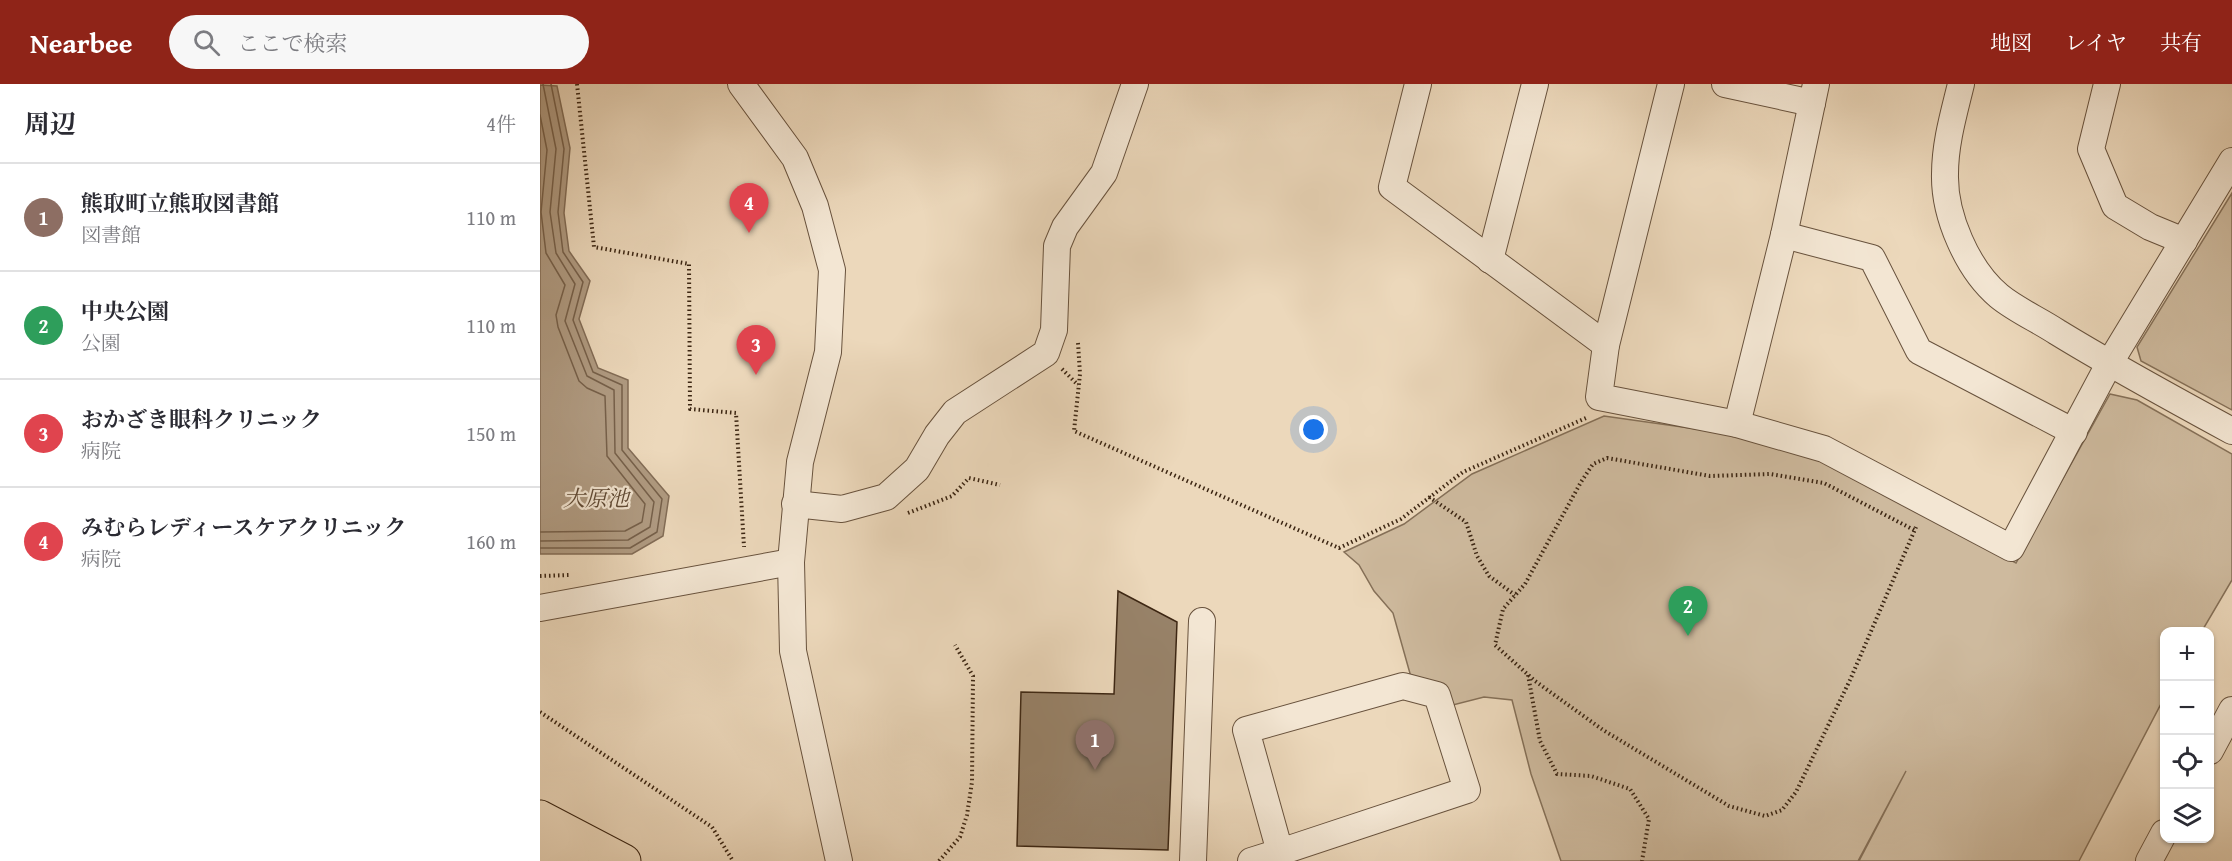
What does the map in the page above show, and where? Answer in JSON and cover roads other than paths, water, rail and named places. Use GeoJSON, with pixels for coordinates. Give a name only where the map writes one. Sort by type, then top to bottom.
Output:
{"type":"FeatureCollection","features":[{"type":"Feature","properties":{"kind":"highway"},"geometry":{"type":"LineString","coordinates":[[540,817],[624,861]]}},
{"type":"Feature","properties":{"kind":"highway"},"geometry":{"type":"LineString","coordinates":[[540,844],[572,861]]}},
{"type":"Feature","properties":{"kind":"street"},"geometry":{"type":"LineString","coordinates":[[741,84],[795,159],[815,206],[832,270],[828,352],[800,462],[791,562],[794,651],[839,861]]}},
{"type":"Feature","properties":{"kind":"street"},"geometry":{"type":"LineString","coordinates":[[795,504],[842,509],[886,496],[917,469],[937,435],[955,412],[1046,353],[1054,330],[1057,246],[1065,227],[1104,173],[1135,84]]}},
{"type":"Feature","properties":{"kind":"street"},"geometry":{"type":"LineString","coordinates":[[1419,84],[1392,187],[1606,345]]}},
{"type":"Feature","properties":{"kind":"street"},"geometry":{"type":"LineString","coordinates":[[1490,260],[1535,84]]}},
{"type":"Feature","properties":{"kind":"street"},"geometry":{"type":"LineString","coordinates":[[1671,84],[1606,345],[1599,397],[1737,424],[1824,449],[2011,548],[2109,364],[2232,161]]}},
{"type":"Feature","properties":{"kind":"street"},"geometry":{"type":"LineString","coordinates":[[1725,84],[1814,94],[1784,235],[1737,424]]}},
{"type":"Feature","properties":{"kind":"street"},"geometry":{"type":"LineString","coordinates":[[1961,84],[1947,145],[1944,175],[1949,206],[1960,237],[1976,268],[1999,296],[2109,364],[2232,431]]}},
{"type":"Feature","properties":{"kind":"street"},"geometry":{"type":"LineString","coordinates":[[2107,84],[2091,149],[2115,206],[2150,228],[2184,241]]}},
{"type":"Feature","properties":{"kind":"street"},"geometry":{"type":"LineString","coordinates":[[1784,235],[1872,258],[1919,351],[2074,432]]}},
{"type":"Feature","properties":{"kind":"street"},"geometry":{"type":"LineString","coordinates":[[540,608],[791,562]]}},
{"type":"Feature","properties":{"kind":"street"},"geometry":{"type":"LineString","coordinates":[[1193,861],[1202,621]]}},
{"type":"Feature","properties":{"kind":"street"},"geometry":{"type":"LineString","coordinates":[[1251,861],[1280,852],[1467,790],[1437,695],[1403,686],[1246,730],[1280,852]]}},
{"type":"Feature","properties":{"kind":"street"},"geometry":{"type":"LineString","coordinates":[[2214,744],[2232,710]]}},
{"type":"Feature","properties":{"kind":"street"},"geometry":{"type":"LineString","coordinates":[[2149,861],[2160,840]]}},
{"type":"Feature","properties":{"kind":"water","name":"大原池"},"geometry":{"type":"Polygon","coordinates":[[[540,85],[557,86],[570,148],[564,213],[569,251],[590,281],[579,319],[598,368],[628,380],[628,448],[669,496],[663,536],[632,554],[540,554],[540,85]]]}},
{"type":"Feature","properties":{"kind":"place","name":"みむらレディースケアクリニック"},"geometry":{"type":"Point","coordinates":[749,233]}},
{"type":"Feature","properties":{"kind":"place","name":"おかざき眼科クリニック"},"geometry":{"type":"Point","coordinates":[756,375]}},
{"type":"Feature","properties":{"kind":"place","name":"中央公園"},"geometry":{"type":"Point","coordinates":[1688,636]}},
{"type":"Feature","properties":{"kind":"place","name":"熊取町立熊取図書館"},"geometry":{"type":"Point","coordinates":[1095,770]}}]}
